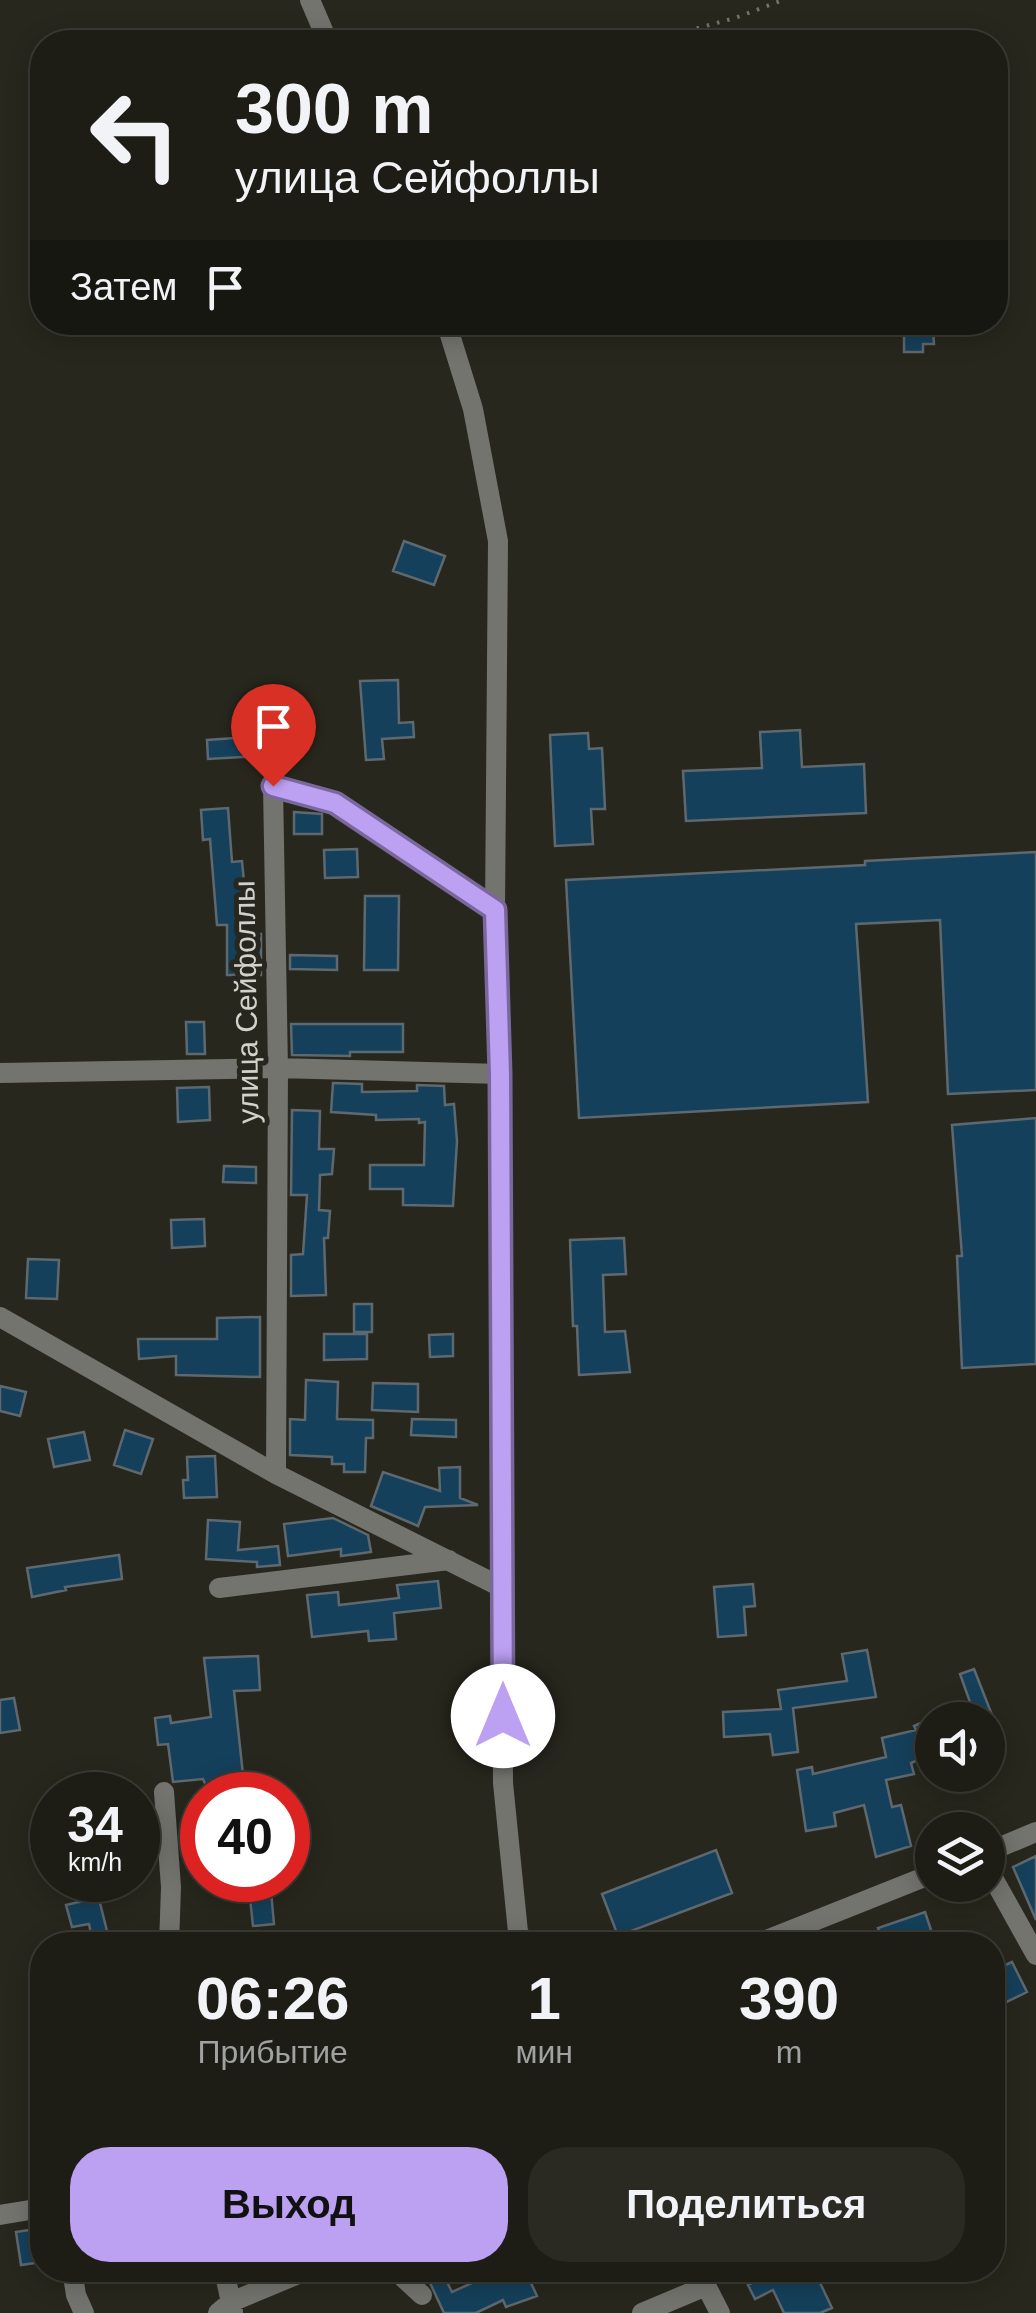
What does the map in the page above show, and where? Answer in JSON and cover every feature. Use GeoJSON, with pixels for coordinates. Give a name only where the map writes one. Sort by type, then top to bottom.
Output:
{"type":"FeatureCollection","features":[{"type":"Feature","properties":{"kind":"street"},"geometry":{"type":"LineString","coordinates":[[310,0],[323,30]]}},
{"type":"Feature","properties":{"kind":"street"},"geometry":{"type":"LineString","coordinates":[[450,335],[474,408],[498,541],[495,910],[500,1074],[503,1783],[518,1932]]}},
{"type":"Feature","properties":{"kind":"street","name":"улица Сейфоллы"},"geometry":{"type":"LineString","coordinates":[[276,1474],[278,1068],[273,786],[335,803],[495,910]]}},
{"type":"Feature","properties":{"kind":"street"},"geometry":{"type":"LineString","coordinates":[[0,1073],[278,1068],[500,1074]]}},
{"type":"Feature","properties":{"kind":"street"},"geometry":{"type":"LineString","coordinates":[[0,1317],[276,1474],[502,1588]]}},
{"type":"Feature","properties":{"kind":"street"},"geometry":{"type":"LineString","coordinates":[[219,1588],[451,1560]]}},
{"type":"Feature","properties":{"kind":"street"},"geometry":{"type":"LineString","coordinates":[[164,1792],[168,1932]]}},
{"type":"Feature","properties":{"kind":"street"},"geometry":{"type":"LineString","coordinates":[[1005,1845],[1036,1832]]}},
{"type":"Feature","properties":{"kind":"street"},"geometry":{"type":"LineString","coordinates":[[787,1932],[915,1881]]}},
{"type":"Feature","properties":{"kind":"street"},"geometry":{"type":"LineString","coordinates":[[1005,1900],[1036,1956]]}},
{"type":"Feature","properties":{"kind":"street"},"geometry":{"type":"LineString","coordinates":[[0,2215],[30,2210]]}},
{"type":"Feature","properties":{"kind":"street"},"geometry":{"type":"LineString","coordinates":[[74,2282],[84,2313]]}},
{"type":"Feature","properties":{"kind":"street"},"geometry":{"type":"LineString","coordinates":[[225,2282],[228,2309],[283,2282]]}},
{"type":"Feature","properties":{"kind":"street"},"geometry":{"type":"LineString","coordinates":[[408,2282],[422,2295]]}},
{"type":"Feature","properties":{"kind":"street"},"geometry":{"type":"LineString","coordinates":[[642,2313],[695,2282]]}},
{"type":"Feature","properties":{"kind":"street"},"geometry":{"type":"LineString","coordinates":[[704,2282],[720,2313]]}},
{"type":"Feature","properties":{"kind":"path"},"geometry":{"type":"LineString","coordinates":[[690,30],[784,0]]}},
{"type":"Feature","properties":{"kind":"building"},"geometry":{"type":"Polygon","coordinates":[[[904,335],[933,335],[934,344],[923,344],[923,352],[904,352],[904,335]]]}},
{"type":"Feature","properties":{"kind":"building"},"geometry":{"type":"Polygon","coordinates":[[[404,541],[445,556],[434,585],[393,571],[404,541]]]}},
{"type":"Feature","properties":{"kind":"building"},"geometry":{"type":"Polygon","coordinates":[[[398,680],[399,723],[413,722],[414,737],[382,739],[384,759],[366,760],[360,681],[398,680]]]}},
{"type":"Feature","properties":{"kind":"building"},"geometry":{"type":"Polygon","coordinates":[[[800,730],[802,767],[864,764],[866,813],[686,821],[683,771],[762,768],[760,732],[800,730]]]}},
{"type":"Feature","properties":{"kind":"building"},"geometry":{"type":"Polygon","coordinates":[[[588,733],[589,749],[602,748],[605,809],[591,809],[593,844],[555,846],[550,735],[588,733]]]}},
{"type":"Feature","properties":{"kind":"building"},"geometry":{"type":"Polygon","coordinates":[[[259,739],[259,756],[208,759],[207,740],[259,739]]]}},
{"type":"Feature","properties":{"kind":"building"},"geometry":{"type":"Polygon","coordinates":[[[228,808],[232,862],[242,861],[249,934],[261,934],[261,975],[227,975],[227,925],[217,925],[210,839],[203,840],[201,810],[228,808]]]}},
{"type":"Feature","properties":{"kind":"building"},"geometry":{"type":"Polygon","coordinates":[[[294,812],[322,814],[322,834],[294,834],[294,812]]]}},
{"type":"Feature","properties":{"kind":"building"},"geometry":{"type":"Polygon","coordinates":[[[357,849],[358,877],[325,878],[324,850],[357,849]]]}},
{"type":"Feature","properties":{"kind":"building"},"geometry":{"type":"Polygon","coordinates":[[[1036,852],[1036,1090],[948,1094],[940,920],[856,924],[868,1102],[579,1118],[566,880],[1036,852]]]}},
{"type":"Feature","properties":{"kind":"building"},"geometry":{"type":"Polygon","coordinates":[[[365,896],[399,896],[398,970],[364,970],[365,896]]]}},
{"type":"Feature","properties":{"kind":"building"},"geometry":{"type":"Polygon","coordinates":[[[290,955],[337,956],[337,970],[290,969],[290,955]]]}},
{"type":"Feature","properties":{"kind":"building"},"geometry":{"type":"Polygon","coordinates":[[[186,1022],[204,1022],[205,1054],[187,1054],[186,1022]]]}},
{"type":"Feature","properties":{"kind":"building"},"geometry":{"type":"Polygon","coordinates":[[[291,1024],[403,1024],[403,1052],[292,1055],[291,1024]]]}},
{"type":"Feature","properties":{"kind":"building"},"geometry":{"type":"Polygon","coordinates":[[[333,1083],[362,1084],[362,1092],[417,1091],[417,1085],[444,1086],[445,1105],[454,1104],[457,1141],[453,1206],[403,1205],[403,1189],[370,1189],[370,1165],[424,1165],[425,1122],[376,1120],[376,1115],[331,1112],[333,1083]]]}},
{"type":"Feature","properties":{"kind":"building"},"geometry":{"type":"Polygon","coordinates":[[[209,1087],[210,1120],[178,1122],[177,1088],[209,1087]]]}},
{"type":"Feature","properties":{"kind":"building"},"geometry":{"type":"Polygon","coordinates":[[[292,1110],[320,1111],[319,1149],[334,1149],[332,1174],[320,1175],[319,1210],[330,1211],[328,1238],[324,1238],[326,1295],[291,1296],[291,1255],[303,1254],[307,1195],[291,1195],[292,1110]]]}},
{"type":"Feature","properties":{"kind":"building"},"geometry":{"type":"Polygon","coordinates":[[[1036,1118],[1036,1364],[962,1368],[957,1256],[962,1256],[952,1125],[1036,1118]]]}},
{"type":"Feature","properties":{"kind":"building"},"geometry":{"type":"Polygon","coordinates":[[[224,1166],[256,1167],[256,1183],[223,1182],[224,1166]]]}},
{"type":"Feature","properties":{"kind":"building"},"geometry":{"type":"Polygon","coordinates":[[[204,1219],[205,1246],[172,1248],[171,1220],[204,1219]]]}},
{"type":"Feature","properties":{"kind":"building"},"geometry":{"type":"Polygon","coordinates":[[[624,1238],[626,1274],[603,1275],[605,1332],[625,1331],[630,1372],[579,1375],[570,1240],[624,1238]]]}},
{"type":"Feature","properties":{"kind":"building"},"geometry":{"type":"Polygon","coordinates":[[[28,1259],[59,1260],[57,1299],[26,1298],[28,1259]]]}},
{"type":"Feature","properties":{"kind":"building"},"geometry":{"type":"Polygon","coordinates":[[[354,1304],[372,1304],[372,1332],[354,1332],[354,1304]]]}},
{"type":"Feature","properties":{"kind":"building"},"geometry":{"type":"Polygon","coordinates":[[[260,1317],[260,1377],[176,1375],[176,1356],[139,1359],[138,1339],[217,1339],[217,1318],[260,1317]]]}},
{"type":"Feature","properties":{"kind":"building"},"geometry":{"type":"Polygon","coordinates":[[[324,1334],[367,1334],[367,1359],[324,1360],[324,1334]]]}},
{"type":"Feature","properties":{"kind":"building"},"geometry":{"type":"Polygon","coordinates":[[[453,1334],[453,1356],[430,1357],[429,1335],[453,1334]]]}},
{"type":"Feature","properties":{"kind":"building"},"geometry":{"type":"Polygon","coordinates":[[[306,1380],[338,1382],[337,1419],[373,1420],[373,1438],[366,1438],[365,1472],[344,1472],[344,1464],[332,1464],[332,1457],[290,1455],[290,1419],[305,1420],[306,1380]]]}},
{"type":"Feature","properties":{"kind":"building"},"geometry":{"type":"Polygon","coordinates":[[[373,1383],[418,1384],[418,1412],[372,1410],[373,1383]]]}},
{"type":"Feature","properties":{"kind":"building"},"geometry":{"type":"Polygon","coordinates":[[[0,1386],[26,1392],[20,1416],[0,1411],[0,1386]]]}},
{"type":"Feature","properties":{"kind":"building"},"geometry":{"type":"Polygon","coordinates":[[[412,1419],[456,1420],[456,1437],[411,1435],[412,1419]]]}},
{"type":"Feature","properties":{"kind":"building"},"geometry":{"type":"Polygon","coordinates":[[[125,1430],[153,1439],[141,1474],[114,1465],[125,1430]]]}},
{"type":"Feature","properties":{"kind":"building"},"geometry":{"type":"Polygon","coordinates":[[[84,1432],[90,1460],[54,1467],[48,1439],[84,1432]]]}},
{"type":"Feature","properties":{"kind":"building"},"geometry":{"type":"Polygon","coordinates":[[[215,1456],[217,1497],[184,1498],[187,1457],[215,1456]]]}},
{"type":"Feature","properties":{"kind":"building"},"geometry":{"type":"Polygon","coordinates":[[[460,1467],[460,1498],[478,1505],[425,1507],[418,1526],[371,1506],[383,1472],[440,1491],[439,1468],[460,1467]]]}},
{"type":"Feature","properties":{"kind":"building"},"geometry":{"type":"Polygon","coordinates":[[[333,1518],[368,1535],[371,1552],[341,1556],[341,1549],[288,1556],[284,1524],[333,1518]]]}},
{"type":"Feature","properties":{"kind":"building"},"geometry":{"type":"Polygon","coordinates":[[[208,1520],[240,1522],[238,1550],[278,1546],[280,1565],[257,1567],[257,1562],[206,1559],[208,1520]]]}},
{"type":"Feature","properties":{"kind":"building"},"geometry":{"type":"Polygon","coordinates":[[[119,1555],[122,1579],[65,1587],[66,1590],[32,1597],[27,1568],[119,1555]]]}},
{"type":"Feature","properties":{"kind":"building"},"geometry":{"type":"Polygon","coordinates":[[[438,1581],[441,1608],[394,1613],[396,1639],[369,1641],[368,1631],[312,1637],[307,1595],[338,1592],[339,1605],[399,1598],[397,1585],[438,1581]]]}},
{"type":"Feature","properties":{"kind":"building"},"geometry":{"type":"Polygon","coordinates":[[[753,1584],[755,1606],[744,1607],[746,1635],[718,1637],[714,1587],[753,1584]]]}},
{"type":"Feature","properties":{"kind":"building"},"geometry":{"type":"Polygon","coordinates":[[[867,1650],[876,1697],[793,1708],[798,1752],[773,1755],[770,1734],[724,1737],[723,1712],[781,1709],[778,1690],[847,1681],[842,1654],[867,1650]]]}},
{"type":"Feature","properties":{"kind":"building"},"geometry":{"type":"Polygon","coordinates":[[[258,1656],[260,1690],[234,1691],[243,1772],[180,1772],[180,1781],[173,1782],[168,1744],[158,1745],[155,1718],[170,1716],[171,1723],[211,1717],[204,1658],[258,1656]]]}},
{"type":"Feature","properties":{"kind":"building"},"geometry":{"type":"Polygon","coordinates":[[[974,1669],[987,1702],[970,1702],[960,1674],[974,1669]]]}},
{"type":"Feature","properties":{"kind":"building"},"geometry":{"type":"Polygon","coordinates":[[[14,1698],[20,1730],[0,1733],[0,1700],[14,1698]]]}},
{"type":"Feature","properties":{"kind":"building"},"geometry":{"type":"Polygon","coordinates":[[[915,1730],[915,1761],[911,1763],[914,1774],[886,1780],[892,1807],[901,1805],[911,1846],[876,1857],[864,1805],[834,1813],[836,1826],[806,1831],[797,1770],[812,1767],[813,1774],[886,1757],[882,1738],[915,1730]]]}},
{"type":"Feature","properties":{"kind":"building"},"geometry":{"type":"Polygon","coordinates":[[[716,1850],[732,1893],[629,1932],[616,1932],[602,1894],[716,1850]]]}},
{"type":"Feature","properties":{"kind":"building"},"geometry":{"type":"Polygon","coordinates":[[[1036,1856],[1036,1920],[1013,1867],[1036,1856]]]}},
{"type":"Feature","properties":{"kind":"building"},"geometry":{"type":"Polygon","coordinates":[[[100,1902],[107,1931],[91,1932],[89,1924],[72,1927],[66,1905],[100,1902]]]}},
{"type":"Feature","properties":{"kind":"building"},"geometry":{"type":"Polygon","coordinates":[[[250,1902],[272,1902],[274,1924],[253,1926],[250,1902]]]}},
{"type":"Feature","properties":{"kind":"building"},"geometry":{"type":"Polygon","coordinates":[[[925,1912],[932,1932],[879,1932],[878,1928],[925,1912]]]}},
{"type":"Feature","properties":{"kind":"building"},"geometry":{"type":"Polygon","coordinates":[[[1012,1962],[1027,1992],[1005,2003],[1005,1965],[1012,1962]]]}},
{"type":"Feature","properties":{"kind":"building"},"geometry":{"type":"Polygon","coordinates":[[[30,2230],[30,2264],[21,2265],[16,2232],[30,2230]]]}},
{"type":"Feature","properties":{"kind":"building"},"geometry":{"type":"Polygon","coordinates":[[[430,2282],[447,2282],[452,2292],[474,2282],[531,2282],[537,2296],[506,2307],[503,2300],[476,2313],[444,2313],[430,2282]]]}},
{"type":"Feature","properties":{"kind":"building"},"geometry":{"type":"Polygon","coordinates":[[[820,2282],[832,2308],[820,2313],[784,2313],[773,2290],[755,2299],[748,2285],[820,2282]]]}},
{"type":"Feature","properties":{"kind":"route"},"geometry":{"type":"LineString","coordinates":[[273,786],[335,803],[495,910],[500,1074],[503,1716]]}}]}
